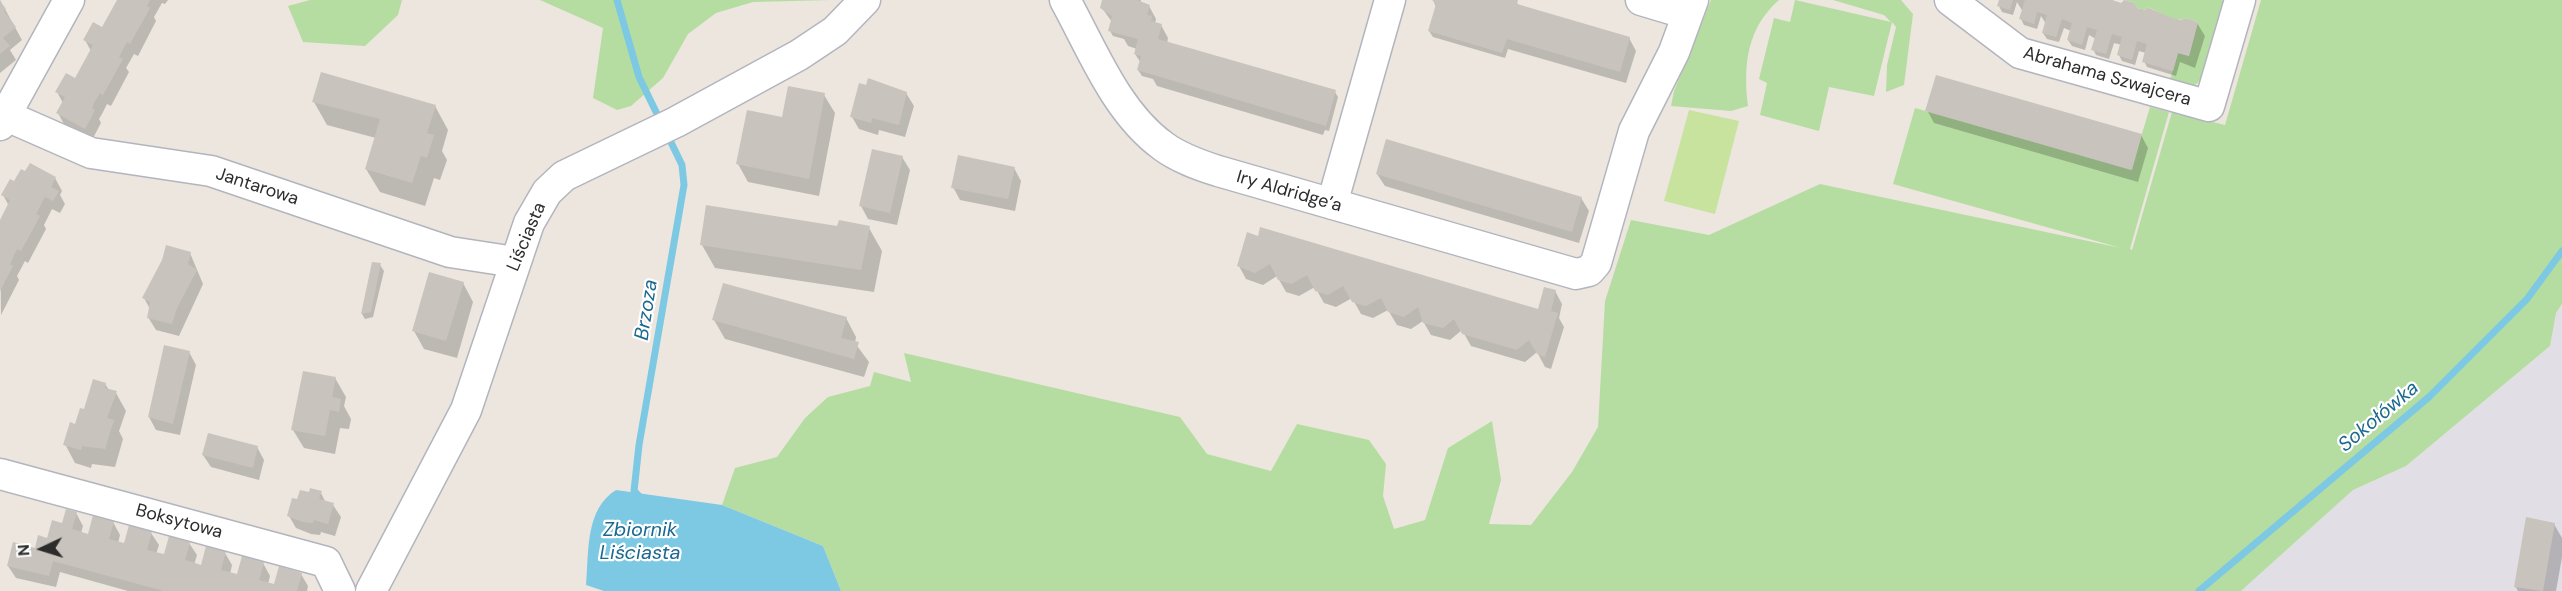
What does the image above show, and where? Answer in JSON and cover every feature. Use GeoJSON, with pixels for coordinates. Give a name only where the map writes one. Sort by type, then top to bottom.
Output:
{"type":"FeatureCollection","features":[{"type":"Feature","properties":{"kind":"street"},"geometry":{"type":"LineString","coordinates":[[2,118],[69,0]]}},
{"type":"Feature","properties":{"kind":"street","name":"Liściasta"},"geometry":{"type":"LineString","coordinates":[[371,591],[466,410],[534,212],[555,184],[564,176],[676,122],[799,55],[835,31],[865,0]]}},
{"type":"Feature","properties":{"kind":"street","name":"Iry Aldridge’a"},"geometry":{"type":"LineString","coordinates":[[1065,0],[1126,108],[1162,146],[1209,168],[1576,274],[1588,271],[1596,263],[1634,131],[1674,52],[1691,7]]}},
{"type":"Feature","properties":{"kind":"street"},"geometry":{"type":"LineString","coordinates":[[1332,204],[1390,0]]}},
{"type":"Feature","properties":{"kind":"street"},"geometry":{"type":"LineString","coordinates":[[1641,0],[1691,7]]}},
{"type":"Feature","properties":{"kind":"street","name":"Abrahama Szwajcera"},"geometry":{"type":"LineString","coordinates":[[1950,0],[2020,53],[2209,106],[2240,0]]}},
{"type":"Feature","properties":{"kind":"street","name":"Jantarowa"},"geometry":{"type":"LineString","coordinates":[[2,118],[91,153],[212,171],[450,252],[515,262]]}},
{"type":"Feature","properties":{"kind":"street","name":"Boksytowa"},"geometry":{"type":"LineString","coordinates":[[0,474],[326,562],[340,591]]}},
{"type":"Feature","properties":{"kind":"shaded area"},"geometry":{"type":"Polygon","coordinates":[[[2562,304],[2562,591],[2241,591],[2353,490],[2406,466],[2550,346],[2556,313],[2562,304]]]}},
{"type":"Feature","properties":{"kind":"green space"},"geometry":{"type":"Polygon","coordinates":[[[310,0],[402,0],[398,15],[365,46],[303,42],[288,6],[310,0]]]}},
{"type":"Feature","properties":{"kind":"green space"},"geometry":{"type":"Polygon","coordinates":[[[540,0],[831,0],[753,2],[716,13],[688,34],[663,78],[631,106],[617,110],[593,98],[603,28],[540,0]]]}},
{"type":"Feature","properties":{"kind":"green space"},"geometry":{"type":"Polygon","coordinates":[[[1711,0],[1779,0],[1760,23],[1750,48],[1746,76],[1748,106],[1731,111],[1671,106],[1674,91],[1711,0]]]}},
{"type":"Feature","properties":{"kind":"green space"},"geometry":{"type":"Polygon","coordinates":[[[1795,0],[1891,22],[1884,15],[1833,0],[1901,0],[1913,14],[1904,85],[1886,92],[1887,65],[1896,27],[1892,22],[1874,96],[1829,87],[1819,131],[1760,115],[1767,83],[1759,79],[1774,18],[1790,22],[1795,0]]]}},
{"type":"Feature","properties":{"kind":"green space"},"geometry":{"type":"Polygon","coordinates":[[[2124,0],[2227,0],[2206,75],[2192,88],[2169,83],[2178,53],[2189,56],[2198,22],[2186,18],[2171,18],[2147,7],[2146,10],[2137,8],[2135,3],[2124,0]]]}},
{"type":"Feature","properties":{"kind":"green space"},"geometry":{"type":"Polygon","coordinates":[[[2261,0],[2562,0],[2562,304],[2556,313],[2550,346],[2406,466],[2353,490],[2241,591],[841,591],[823,546],[722,505],[735,468],[777,457],[805,418],[828,397],[870,386],[874,372],[911,382],[904,353],[1180,417],[1207,454],[1271,471],[1297,424],[1369,440],[1386,464],[1383,496],[1394,529],[1425,520],[1448,448],[1492,421],[1501,480],[1489,524],[1531,525],[1572,472],[1598,427],[1605,301],[1631,220],[1709,235],[1820,184],[2121,248],[1893,184],[1915,108],[2131,170],[2150,107],[2169,112],[2130,249],[2132,250],[2172,112],[2225,125],[2261,0]]]}},
{"type":"Feature","properties":{"kind":"green space"},"geometry":{"type":"Polygon","coordinates":[[[1689,110],[1739,121],[1715,214],[1664,201],[1689,110]]]}},
{"type":"Feature","properties":{"kind":"water","name":"Zbiornik Liściasta"},"geometry":{"type":"Polygon","coordinates":[[[616,490],[722,505],[823,546],[841,591],[604,591],[586,585],[590,532],[599,508],[616,490]]]}},
{"type":"Feature","properties":{"kind":"building"},"geometry":{"type":"Polygon","coordinates":[[[117,0],[150,0],[147,6],[150,8],[130,44],[127,42],[119,57],[123,59],[103,95],[100,93],[95,101],[92,108],[95,110],[85,129],[56,113],[65,97],[55,92],[66,73],[75,78],[93,45],[83,40],[93,22],[102,27],[117,0]]]}},
{"type":"Feature","properties":{"kind":"building"},"geometry":{"type":"Polygon","coordinates":[[[1102,0],[1137,0],[1150,5],[1147,15],[1152,16],[1151,21],[1162,24],[1158,39],[1336,90],[1326,126],[1137,70],[1141,56],[1134,54],[1138,39],[1108,31],[1112,16],[1100,8],[1102,0]]]}},
{"type":"Feature","properties":{"kind":"building"},"geometry":{"type":"Polygon","coordinates":[[[1432,0],[1518,0],[1517,4],[1630,37],[1620,72],[1507,39],[1502,53],[1428,31],[1436,4],[1432,0]]]}},
{"type":"Feature","properties":{"kind":"building"},"geometry":{"type":"Polygon","coordinates":[[[1999,0],[2013,0],[2010,10],[1997,6],[1999,0]]]}},
{"type":"Feature","properties":{"kind":"building"},"geometry":{"type":"Polygon","coordinates":[[[2025,0],[2112,0],[2121,3],[2124,0],[2135,3],[2137,8],[2146,10],[2147,7],[2172,18],[2181,20],[2186,18],[2198,22],[2189,56],[2178,53],[2173,71],[2142,62],[2147,44],[2137,41],[2132,60],[2117,55],[2122,37],[2112,34],[2106,54],[2091,50],[2097,30],[2087,27],[2082,45],[2067,40],[2072,23],[2062,19],[2056,37],[2042,33],[2047,15],[2037,12],[2034,24],[2019,19],[2025,0]]]}},
{"type":"Feature","properties":{"kind":"building"},"geometry":{"type":"Polygon","coordinates":[[[0,1],[6,9],[4,11],[16,27],[3,38],[10,46],[0,54],[0,1]]]}},
{"type":"Feature","properties":{"kind":"building"},"geometry":{"type":"Polygon","coordinates":[[[321,72],[436,105],[427,133],[434,135],[427,158],[421,156],[412,183],[365,169],[380,119],[312,102],[321,72]]]}},
{"type":"Feature","properties":{"kind":"building"},"geometry":{"type":"Polygon","coordinates":[[[1936,75],[2142,134],[2132,170],[1925,111],[1936,75]]]}},
{"type":"Feature","properties":{"kind":"building"},"geometry":{"type":"Polygon","coordinates":[[[868,78],[907,92],[899,125],[872,118],[871,123],[850,117],[859,83],[866,85],[868,78]]]}},
{"type":"Feature","properties":{"kind":"building"},"geometry":{"type":"Polygon","coordinates":[[[788,86],[825,93],[809,179],[736,164],[747,110],[782,117],[788,86]]]}},
{"type":"Feature","properties":{"kind":"building"},"geometry":{"type":"Polygon","coordinates":[[[1386,139],[1582,197],[1572,232],[1376,174],[1386,139]]]}},
{"type":"Feature","properties":{"kind":"building"},"geometry":{"type":"Polygon","coordinates":[[[872,149],[903,156],[890,213],[859,206],[872,149]]]}},
{"type":"Feature","properties":{"kind":"building"},"geometry":{"type":"Polygon","coordinates":[[[958,155],[1015,167],[1008,199],[951,188],[958,155]]]}},
{"type":"Feature","properties":{"kind":"building"},"geometry":{"type":"Polygon","coordinates":[[[30,163],[56,177],[51,187],[59,191],[53,201],[45,197],[36,214],[40,216],[21,251],[17,249],[10,264],[13,266],[0,291],[0,220],[10,200],[1,195],[10,179],[14,181],[21,169],[25,171],[30,163]]]}},
{"type":"Feature","properties":{"kind":"building"},"geometry":{"type":"Polygon","coordinates":[[[706,205],[837,226],[839,220],[870,226],[861,270],[700,245],[706,205]]]}},
{"type":"Feature","properties":{"kind":"building"},"geometry":{"type":"Polygon","coordinates":[[[1260,227],[1538,309],[1544,287],[1556,290],[1551,311],[1558,313],[1545,357],[1537,354],[1529,340],[1517,350],[1462,334],[1454,319],[1443,328],[1423,323],[1418,307],[1404,317],[1388,312],[1381,298],[1366,306],[1352,302],[1343,286],[1328,295],[1315,291],[1307,275],[1291,284],[1278,280],[1270,264],[1255,273],[1237,266],[1247,232],[1258,236],[1260,227]]]}},
{"type":"Feature","properties":{"kind":"building"},"geometry":{"type":"Polygon","coordinates":[[[166,245],[191,252],[188,264],[197,270],[177,308],[172,324],[147,318],[150,302],[142,298],[162,260],[166,245]]]}},
{"type":"Feature","properties":{"kind":"building"},"geometry":{"type":"Polygon","coordinates":[[[372,262],[381,263],[371,312],[361,314],[372,262]]]}},
{"type":"Feature","properties":{"kind":"building"},"geometry":{"type":"Polygon","coordinates":[[[429,272],[464,282],[446,341],[412,331],[429,272]]]}},
{"type":"Feature","properties":{"kind":"building"},"geometry":{"type":"Polygon","coordinates":[[[723,283],[847,317],[841,338],[859,342],[854,359],[712,320],[723,283]]]}},
{"type":"Feature","properties":{"kind":"building"},"geometry":{"type":"Polygon","coordinates":[[[164,345],[190,351],[173,424],[148,417],[164,345]]]}},
{"type":"Feature","properties":{"kind":"building"},"geometry":{"type":"Polygon","coordinates":[[[303,371],[336,377],[332,397],[341,399],[339,412],[330,410],[325,436],[291,430],[303,371]]]}},
{"type":"Feature","properties":{"kind":"building"},"geometry":{"type":"Polygon","coordinates":[[[93,379],[106,383],[105,388],[117,391],[107,418],[114,420],[105,449],[82,446],[81,450],[63,445],[70,422],[75,424],[80,408],[84,409],[93,379]]]}},
{"type":"Feature","properties":{"kind":"building"},"geometry":{"type":"Polygon","coordinates":[[[208,433],[258,446],[253,468],[202,455],[208,433]]]}},
{"type":"Feature","properties":{"kind":"building"},"geometry":{"type":"Polygon","coordinates":[[[310,488],[322,491],[319,499],[334,503],[328,524],[314,520],[313,523],[303,522],[287,516],[292,498],[297,499],[300,490],[309,492],[310,488]]]}},
{"type":"Feature","properties":{"kind":"building"},"geometry":{"type":"Polygon","coordinates":[[[66,509],[77,512],[72,529],[88,534],[93,515],[114,521],[109,539],[124,543],[129,525],[152,531],[147,550],[164,554],[169,536],[190,542],[185,560],[201,565],[206,546],[226,551],[221,570],[237,574],[242,556],[264,562],[259,580],[274,584],[279,566],[302,573],[297,591],[164,591],[53,561],[49,576],[7,566],[13,542],[35,548],[38,535],[47,538],[52,520],[62,523],[66,509]]]}},
{"type":"Feature","properties":{"kind":"building"},"geometry":{"type":"Polygon","coordinates":[[[2526,517],[2555,523],[2543,591],[2514,587],[2526,517]]]}},
{"type":"Feature","properties":{"kind":"waterway","name":"Brzoza"},"geometry":{"type":"LineString","coordinates":[[617,0],[639,77],[661,122]]}},
{"type":"Feature","properties":{"kind":"waterway","name":"Brzoza"},"geometry":{"type":"LineString","coordinates":[[642,499],[634,491],[639,445],[684,185],[682,165],[667,134]]}},
{"type":"Feature","properties":{"kind":"waterway","name":"Sokołówka"},"geometry":{"type":"LineString","coordinates":[[2199,591],[2429,397],[2527,299],[2562,251]]}}]}
